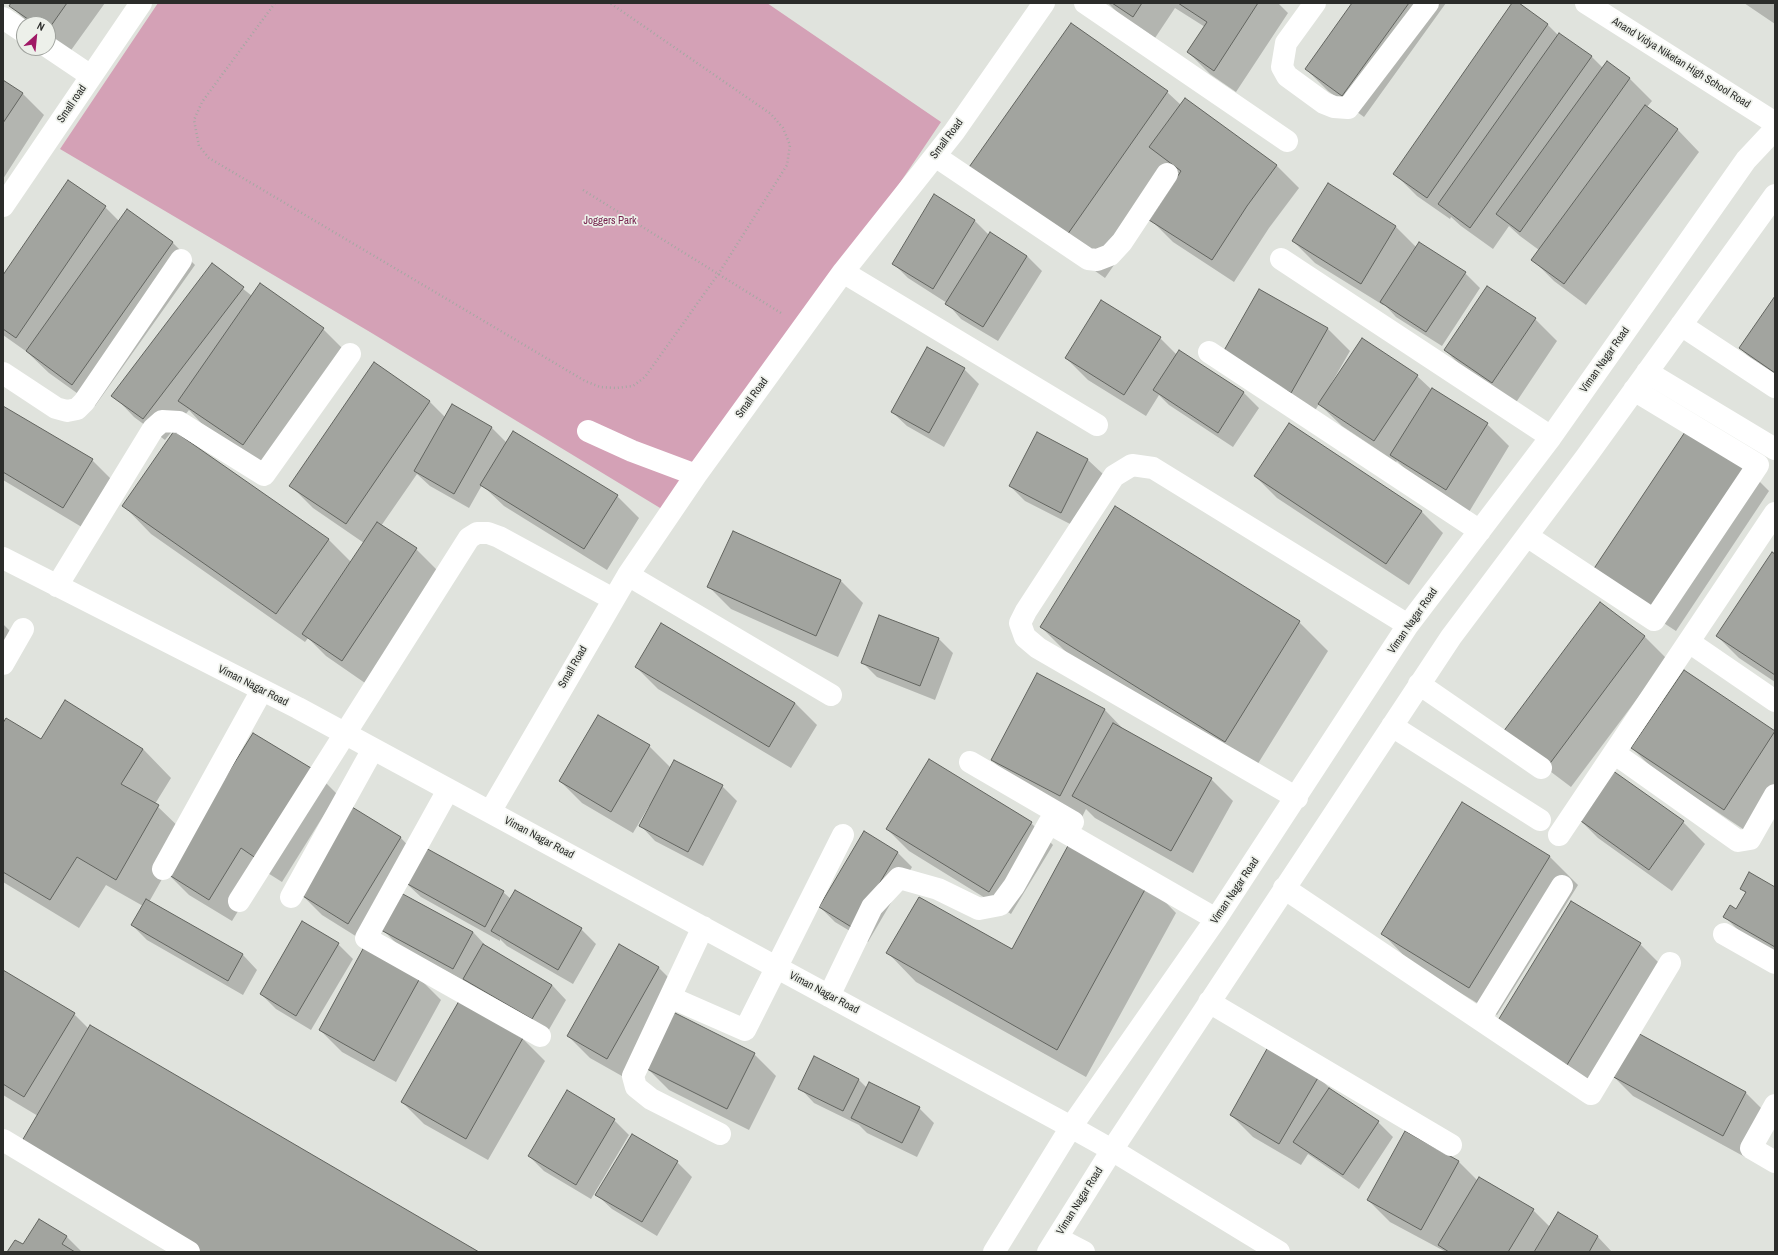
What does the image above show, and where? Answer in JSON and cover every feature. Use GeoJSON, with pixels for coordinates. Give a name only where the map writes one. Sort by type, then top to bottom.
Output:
{"type":"FeatureCollection","features":[{"type":"Feature","properties":{"kind":"street","name":"Small road"},"geometry":{"type":"LineString","coordinates":[[3,206],[141,3]]}},
{"type":"Feature","properties":{"kind":"street","name":"Small Road"},"geometry":{"type":"LineString","coordinates":[[490,812],[613,599],[696,475],[843,272],[935,156],[1044,3]]}},
{"type":"Feature","properties":{"kind":"street"},"geometry":{"type":"LineString","coordinates":[[1085,3],[1287,141]]}},
{"type":"Feature","properties":{"kind":"street"},"geometry":{"type":"LineString","coordinates":[[1315,3],[1286,43],[1282,67],[1287,76],[1324,103],[1334,107],[1348,108],[1428,3]]}},
{"type":"Feature","properties":{"kind":"street","name":"Anand Vidya Niketan High School Road"},"geometry":{"type":"LineString","coordinates":[[1589,4],[1775,123]]}},
{"type":"Feature","properties":{"kind":"street"},"geometry":{"type":"LineString","coordinates":[[3,18],[16,27]]}},
{"type":"Feature","properties":{"kind":"street"},"geometry":{"type":"LineString","coordinates":[[56,52],[91,76]]}},
{"type":"Feature","properties":{"kind":"street","name":"Viman Nagar Road"},"geometry":{"type":"LineString","coordinates":[[994,1252],[1071,1127],[1220,914],[1297,798],[1408,625],[1551,437],[1746,160],[1775,129]]}},
{"type":"Feature","properties":{"kind":"street"},"geometry":{"type":"LineString","coordinates":[[935,156],[1088,259],[1097,260],[1110,255],[1122,242],[1167,174]]}},
{"type":"Feature","properties":{"kind":"street","name":"Viman Nagar Road"},"geometry":{"type":"LineString","coordinates":[[1053,1245],[1112,1150],[1451,637],[1634,390],[1775,195]]}},
{"type":"Feature","properties":{"kind":"street"},"geometry":{"type":"LineString","coordinates":[[1281,259],[1551,437]]}},
{"type":"Feature","properties":{"kind":"street"},"geometry":{"type":"LineString","coordinates":[[3,373],[56,408],[67,412],[77,409],[84,402],[181,260]]}},
{"type":"Feature","properties":{"kind":"street"},"geometry":{"type":"LineString","coordinates":[[843,272],[1097,425]]}},
{"type":"Feature","properties":{"kind":"street"},"geometry":{"type":"LineString","coordinates":[[1681,324],[1775,387]]}},
{"type":"Feature","properties":{"kind":"street"},"geometry":{"type":"LineString","coordinates":[[1209,352],[1480,531]]}},
{"type":"Feature","properties":{"kind":"street"},"geometry":{"type":"LineString","coordinates":[[57,586],[152,429],[162,422],[178,422],[264,475],[350,354]]}},
{"type":"Feature","properties":{"kind":"street"},"geometry":{"type":"LineString","coordinates":[[1647,372],[1775,449]]}},
{"type":"Feature","properties":{"kind":"street"},"geometry":{"type":"LineString","coordinates":[[1524,540],[1654,620],[1758,465],[1634,390]]}},
{"type":"Feature","properties":{"kind":"street"},"geometry":{"type":"LineString","coordinates":[[588,431],[632,451],[696,475]]}},
{"type":"Feature","properties":{"kind":"street"},"geometry":{"type":"LineString","coordinates":[[1297,798],[1038,648],[1025,637],[1020,623],[1026,611],[1114,476],[1132,465],[1152,468],[1408,625]]}},
{"type":"Feature","properties":{"kind":"street"},"geometry":{"type":"LineString","coordinates":[[1559,835],[1775,513]]}},
{"type":"Feature","properties":{"kind":"street"},"geometry":{"type":"LineString","coordinates":[[240,901],[468,538],[477,533],[488,533],[613,599]]}},
{"type":"Feature","properties":{"kind":"street"},"geometry":{"type":"LineString","coordinates":[[1524,540],[1590,592]]}},
{"type":"Feature","properties":{"kind":"street","name":"Viman Nagar Road"},"geometry":{"type":"LineString","coordinates":[[3,558],[262,690],[373,749],[776,966],[1112,1150]]}},
{"type":"Feature","properties":{"kind":"street"},"geometry":{"type":"LineString","coordinates":[[628,575],[831,695]]}},
{"type":"Feature","properties":{"kind":"street"},"geometry":{"type":"LineString","coordinates":[[3,664],[23,629]]}},
{"type":"Feature","properties":{"kind":"street"},"geometry":{"type":"LineString","coordinates":[[1688,642],[1775,700]]}},
{"type":"Feature","properties":{"kind":"street"},"geometry":{"type":"LineString","coordinates":[[1419,684],[1541,768]]}},
{"type":"Feature","properties":{"kind":"street"},"geometry":{"type":"LineString","coordinates":[[163,869],[262,690]]}},
{"type":"Feature","properties":{"kind":"street"},"geometry":{"type":"LineString","coordinates":[[1392,726],[1540,820]]}},
{"type":"Feature","properties":{"kind":"street"},"geometry":{"type":"LineString","coordinates":[[292,897],[373,749]]}},
{"type":"Feature","properties":{"kind":"street"},"geometry":{"type":"LineString","coordinates":[[1614,753],[1738,841],[1750,839],[1775,795]]}},
{"type":"Feature","properties":{"kind":"street"},"geometry":{"type":"LineString","coordinates":[[970,762],[1220,914]]}},
{"type":"Feature","properties":{"kind":"street"},"geometry":{"type":"LineString","coordinates":[[448,790],[366,938],[540,1036]]}},
{"type":"Feature","properties":{"kind":"street"},"geometry":{"type":"LineString","coordinates":[[829,996],[872,907],[900,878],[938,888],[979,909],[1000,905],[1014,886],[1049,823],[1220,914]]}},
{"type":"Feature","properties":{"kind":"street"},"geometry":{"type":"LineString","coordinates":[[672,998],[745,1030],[843,835]]}},
{"type":"Feature","properties":{"kind":"street"},"geometry":{"type":"LineString","coordinates":[[1480,1019],[1562,886]]}},
{"type":"Feature","properties":{"kind":"street"},"geometry":{"type":"LineString","coordinates":[[1284,888],[1591,1094],[1670,963]]}},
{"type":"Feature","properties":{"kind":"street"},"geometry":{"type":"LineString","coordinates":[[703,927],[672,998],[634,1076],[636,1087],[651,1100],[720,1134]]}},
{"type":"Feature","properties":{"kind":"street"},"geometry":{"type":"LineString","coordinates":[[1724,934],[1775,963]]}},
{"type":"Feature","properties":{"kind":"street"},"geometry":{"type":"LineString","coordinates":[[1209,1002],[1451,1145]]}},
{"type":"Feature","properties":{"kind":"street"},"geometry":{"type":"LineString","coordinates":[[1775,1105],[1751,1148],[1775,1162]]}},
{"type":"Feature","properties":{"kind":"street"},"geometry":{"type":"LineString","coordinates":[[3,1140],[189,1252]]}},
{"type":"Feature","properties":{"kind":"street"},"geometry":{"type":"LineString","coordinates":[[1112,1150],[1279,1252]]}},
{"type":"Feature","properties":{"kind":"street"},"geometry":{"type":"LineString","coordinates":[[1053,1245],[1084,1252]]}},
{"type":"Feature","properties":{"kind":"path"},"geometry":{"type":"LineString","coordinates":[[275,3],[202,102],[194,120],[200,146],[209,158],[585,381],[600,387],[616,388],[633,386],[645,377],[719,273],[787,166],[790,145],[783,128],[771,114],[610,3]]}},
{"type":"Feature","properties":{"kind":"path"},"geometry":{"type":"LineString","coordinates":[[583,190],[719,273],[803,328]]}},
{"type":"Feature","properties":{"kind":"green space","name":"Joggers Park"},"geometry":{"type":"Polygon","coordinates":[[[158,3],[767,3],[941,122],[804,325],[670,514],[370,332],[60,149],[158,3]]]}},
{"type":"Feature","properties":{"kind":"building"},"geometry":{"type":"Polygon","coordinates":[[[11,3],[67,3],[56,19],[56,16],[23,16],[9,6],[11,3]]]}},
{"type":"Feature","properties":{"kind":"building"},"geometry":{"type":"Polygon","coordinates":[[[1112,3],[1142,3],[1133,17],[1112,3]]]}},
{"type":"Feature","properties":{"kind":"building"},"geometry":{"type":"Polygon","coordinates":[[[1178,3],[1258,3],[1214,71],[1187,52],[1207,22],[1178,3]]]}},
{"type":"Feature","properties":{"kind":"building"},"geometry":{"type":"Polygon","coordinates":[[[1352,3],[1409,3],[1342,96],[1305,69],[1352,3]]]}},
{"type":"Feature","properties":{"kind":"building"},"geometry":{"type":"Polygon","coordinates":[[[1512,3],[1519,3],[1548,24],[1427,198],[1393,174],[1512,3]]]}},
{"type":"Feature","properties":{"kind":"building"},"geometry":{"type":"Polygon","coordinates":[[[1071,23],[1168,91],[1065,238],[967,170],[1071,23]]]}},
{"type":"Feature","properties":{"kind":"building"},"geometry":{"type":"Polygon","coordinates":[[[1559,33],[1592,56],[1470,228],[1438,204],[1559,33]]]}},
{"type":"Feature","properties":{"kind":"building"},"geometry":{"type":"Polygon","coordinates":[[[1607,61],[1630,78],[1520,232],[1496,214],[1607,61]]]}},
{"type":"Feature","properties":{"kind":"building"},"geometry":{"type":"Polygon","coordinates":[[[3,80],[23,93],[3,123],[3,80]]]}},
{"type":"Feature","properties":{"kind":"building"},"geometry":{"type":"Polygon","coordinates":[[[1185,98],[1277,165],[1247,206],[1212,260],[1149,220],[1181,171],[1149,147],[1185,98]]]}},
{"type":"Feature","properties":{"kind":"building"},"geometry":{"type":"Polygon","coordinates":[[[1645,105],[1678,129],[1564,284],[1531,260],[1645,105]]]}},
{"type":"Feature","properties":{"kind":"building"},"geometry":{"type":"Polygon","coordinates":[[[68,180],[106,206],[16,338],[3,329],[3,275],[68,180]]]}},
{"type":"Feature","properties":{"kind":"building"},"geometry":{"type":"Polygon","coordinates":[[[1328,183],[1396,226],[1361,284],[1292,241],[1328,183]]]}},
{"type":"Feature","properties":{"kind":"building"},"geometry":{"type":"Polygon","coordinates":[[[934,194],[975,220],[933,289],[892,264],[934,194]]]}},
{"type":"Feature","properties":{"kind":"building"},"geometry":{"type":"Polygon","coordinates":[[[127,209],[173,242],[72,385],[26,351],[127,209]]]}},
{"type":"Feature","properties":{"kind":"building"},"geometry":{"type":"Polygon","coordinates":[[[990,232],[1027,256],[983,327],[945,304],[990,232]]]}},
{"type":"Feature","properties":{"kind":"building"},"geometry":{"type":"Polygon","coordinates":[[[1419,242],[1466,272],[1426,332],[1380,302],[1419,242]]]}},
{"type":"Feature","properties":{"kind":"building"},"geometry":{"type":"Polygon","coordinates":[[[212,263],[244,287],[143,419],[111,396],[212,263]]]}},
{"type":"Feature","properties":{"kind":"building"},"geometry":{"type":"Polygon","coordinates":[[[260,283],[324,328],[243,445],[178,401],[260,283]]]}},
{"type":"Feature","properties":{"kind":"building"},"geometry":{"type":"Polygon","coordinates":[[[1487,286],[1536,318],[1492,383],[1444,350],[1487,286]]]}},
{"type":"Feature","properties":{"kind":"building"},"geometry":{"type":"Polygon","coordinates":[[[1259,289],[1328,328],[1291,393],[1222,354],[1259,289]]]}},
{"type":"Feature","properties":{"kind":"building"},"geometry":{"type":"Polygon","coordinates":[[[1775,296],[1775,373],[1739,348],[1775,296]]]}},
{"type":"Feature","properties":{"kind":"building"},"geometry":{"type":"Polygon","coordinates":[[[1101,300],[1161,337],[1124,395],[1065,358],[1101,300]]]}},
{"type":"Feature","properties":{"kind":"building"},"geometry":{"type":"Polygon","coordinates":[[[1362,338],[1418,375],[1374,441],[1318,404],[1362,338]]]}},
{"type":"Feature","properties":{"kind":"building"},"geometry":{"type":"Polygon","coordinates":[[[927,347],[965,368],[929,433],[891,412],[927,347]]]}},
{"type":"Feature","properties":{"kind":"building"},"geometry":{"type":"Polygon","coordinates":[[[1179,350],[1244,392],[1218,433],[1153,390],[1179,350]]]}},
{"type":"Feature","properties":{"kind":"building"},"geometry":{"type":"Polygon","coordinates":[[[374,362],[430,401],[346,524],[289,486],[374,362]]]}},
{"type":"Feature","properties":{"kind":"building"},"geometry":{"type":"Polygon","coordinates":[[[1432,388],[1488,423],[1446,490],[1390,455],[1432,388]]]}},
{"type":"Feature","properties":{"kind":"building"},"geometry":{"type":"Polygon","coordinates":[[[452,404],[492,427],[454,494],[414,471],[452,404]]]}},
{"type":"Feature","properties":{"kind":"building"},"geometry":{"type":"Polygon","coordinates":[[[3,406],[93,459],[63,508],[3,472],[3,406]]]}},
{"type":"Feature","properties":{"kind":"building"},"geometry":{"type":"Polygon","coordinates":[[[1289,423],[1422,511],[1386,564],[1254,476],[1289,423]]]}},
{"type":"Feature","properties":{"kind":"building"},"geometry":{"type":"Polygon","coordinates":[[[1687,429],[1747,469],[1653,610],[1593,570],[1687,429]]]}},
{"type":"Feature","properties":{"kind":"building"},"geometry":{"type":"Polygon","coordinates":[[[174,431],[329,539],[276,614],[122,506],[174,431]]]}},
{"type":"Feature","properties":{"kind":"building"},"geometry":{"type":"Polygon","coordinates":[[[513,431],[618,495],[584,549],[480,485],[513,431]]]}},
{"type":"Feature","properties":{"kind":"building"},"geometry":{"type":"Polygon","coordinates":[[[1037,432],[1088,459],[1061,513],[1009,486],[1037,432]]]}},
{"type":"Feature","properties":{"kind":"building"},"geometry":{"type":"Polygon","coordinates":[[[1115,506],[1300,621],[1225,742],[1040,627],[1115,506]]]}},
{"type":"Feature","properties":{"kind":"building"},"geometry":{"type":"Polygon","coordinates":[[[377,522],[417,548],[342,661],[302,634],[377,522]]]}},
{"type":"Feature","properties":{"kind":"building"},"geometry":{"type":"Polygon","coordinates":[[[733,531],[841,580],[816,636],[707,587],[733,531]]]}},
{"type":"Feature","properties":{"kind":"building"},"geometry":{"type":"Polygon","coordinates":[[[1772,552],[1775,554],[1775,675],[1716,636],[1772,552]]]}},
{"type":"Feature","properties":{"kind":"building"},"geometry":{"type":"Polygon","coordinates":[[[1600,602],[1645,636],[1548,766],[1503,732],[1600,602]]]}},
{"type":"Feature","properties":{"kind":"building"},"geometry":{"type":"Polygon","coordinates":[[[879,615],[939,638],[920,686],[861,663],[879,615]]]}},
{"type":"Feature","properties":{"kind":"building"},"geometry":{"type":"Polygon","coordinates":[[[661,623],[795,703],[769,747],[635,667],[661,623]]]}},
{"type":"Feature","properties":{"kind":"building"},"geometry":{"type":"Polygon","coordinates":[[[1684,670],[1775,731],[1724,810],[1631,748],[1684,670]]]}},
{"type":"Feature","properties":{"kind":"building"},"geometry":{"type":"Polygon","coordinates":[[[1037,673],[1105,709],[1060,796],[991,760],[1037,673]]]}},
{"type":"Feature","properties":{"kind":"building"},"geometry":{"type":"Polygon","coordinates":[[[65,700],[143,749],[121,784],[159,805],[116,880],[77,857],[50,900],[3,872],[3,723],[6,718],[41,739],[65,700]]]}},
{"type":"Feature","properties":{"kind":"building"},"geometry":{"type":"Polygon","coordinates":[[[598,715],[650,745],[611,812],[559,781],[598,715]]]}},
{"type":"Feature","properties":{"kind":"building"},"geometry":{"type":"Polygon","coordinates":[[[1113,723],[1212,778],[1171,851],[1072,796],[1113,723]]]}},
{"type":"Feature","properties":{"kind":"building"},"geometry":{"type":"Polygon","coordinates":[[[253,733],[316,771],[260,861],[241,848],[209,900],[166,873],[253,733]]]}},
{"type":"Feature","properties":{"kind":"building"},"geometry":{"type":"Polygon","coordinates":[[[929,759],[1032,822],[989,892],[886,829],[929,759]]]}},
{"type":"Feature","properties":{"kind":"building"},"geometry":{"type":"Polygon","coordinates":[[[674,760],[723,785],[688,852],[639,826],[674,760]]]}},
{"type":"Feature","properties":{"kind":"building"},"geometry":{"type":"Polygon","coordinates":[[[1609,768],[1684,821],[1649,870],[1574,816],[1609,768]]]}},
{"type":"Feature","properties":{"kind":"building"},"geometry":{"type":"Polygon","coordinates":[[[1462,802],[1550,856],[1469,988],[1381,934],[1462,802]]]}},
{"type":"Feature","properties":{"kind":"building"},"geometry":{"type":"Polygon","coordinates":[[[352,807],[401,837],[348,924],[298,893],[352,807]]]}},
{"type":"Feature","properties":{"kind":"building"},"geometry":{"type":"Polygon","coordinates":[[[864,831],[898,852],[853,928],[819,907],[864,831]]]}},
{"type":"Feature","properties":{"kind":"building"},"geometry":{"type":"Polygon","coordinates":[[[1070,842],[1148,884],[1057,1050],[886,953],[919,897],[1012,949],[1070,842]]]}},
{"type":"Feature","properties":{"kind":"building"},"geometry":{"type":"Polygon","coordinates":[[[424,847],[504,891],[485,927],[404,882],[424,847]]]}},
{"type":"Feature","properties":{"kind":"building"},"geometry":{"type":"Polygon","coordinates":[[[1749,872],[1775,887],[1775,947],[1723,917],[1730,905],[1736,909],[1746,892],[1740,889],[1749,872]]]}},
{"type":"Feature","properties":{"kind":"building"},"geometry":{"type":"Polygon","coordinates":[[[515,890],[582,928],[558,970],[491,931],[515,890]]]}},
{"type":"Feature","properties":{"kind":"building"},"geometry":{"type":"Polygon","coordinates":[[[401,893],[473,932],[453,969],[381,930],[401,893]]]}},
{"type":"Feature","properties":{"kind":"building"},"geometry":{"type":"Polygon","coordinates":[[[146,899],[243,954],[228,981],[131,925],[146,899]]]}},
{"type":"Feature","properties":{"kind":"building"},"geometry":{"type":"Polygon","coordinates":[[[1571,901],[1641,943],[1567,1065],[1497,1022],[1571,901]]]}},
{"type":"Feature","properties":{"kind":"building"},"geometry":{"type":"Polygon","coordinates":[[[302,921],[339,943],[296,1016],[260,994],[302,921]]]}},
{"type":"Feature","properties":{"kind":"building"},"geometry":{"type":"Polygon","coordinates":[[[483,944],[552,985],[532,1019],[463,979],[483,944]]]}},
{"type":"Feature","properties":{"kind":"building"},"geometry":{"type":"Polygon","coordinates":[[[619,944],[659,967],[607,1059],[567,1036],[619,944]]]}},
{"type":"Feature","properties":{"kind":"building"},"geometry":{"type":"Polygon","coordinates":[[[364,947],[420,978],[374,1061],[319,1030],[364,947]]]}},
{"type":"Feature","properties":{"kind":"building"},"geometry":{"type":"Polygon","coordinates":[[[3,970],[75,1013],[24,1097],[3,1084],[3,970]]]}},
{"type":"Feature","properties":{"kind":"building"},"geometry":{"type":"Polygon","coordinates":[[[459,1001],[523,1038],[466,1139],[401,1102],[459,1001]]]}},
{"type":"Feature","properties":{"kind":"building"},"geometry":{"type":"Polygon","coordinates":[[[673,1012],[755,1053],[727,1109],[645,1068],[673,1012]]]}},
{"type":"Feature","properties":{"kind":"building"},"geometry":{"type":"Polygon","coordinates":[[[90,1025],[479,1252],[200,1252],[19,1146],[90,1025]]]}},
{"type":"Feature","properties":{"kind":"building"},"geometry":{"type":"Polygon","coordinates":[[[1634,1031],[1746,1092],[1723,1136],[1610,1075],[1634,1031]]]}},
{"type":"Feature","properties":{"kind":"building"},"geometry":{"type":"Polygon","coordinates":[[[1268,1047],[1319,1076],[1279,1144],[1230,1115],[1268,1047]]]}},
{"type":"Feature","properties":{"kind":"building"},"geometry":{"type":"Polygon","coordinates":[[[814,1056],[859,1079],[843,1111],[798,1089],[814,1056]]]}},
{"type":"Feature","properties":{"kind":"building"},"geometry":{"type":"Polygon","coordinates":[[[869,1082],[920,1107],[902,1143],[851,1118],[869,1082]]]}},
{"type":"Feature","properties":{"kind":"building"},"geometry":{"type":"Polygon","coordinates":[[[1329,1088],[1379,1121],[1343,1175],[1293,1142],[1329,1088]]]}},
{"type":"Feature","properties":{"kind":"building"},"geometry":{"type":"Polygon","coordinates":[[[567,1090],[615,1119],[576,1185],[528,1156],[567,1090]]]}},
{"type":"Feature","properties":{"kind":"building"},"geometry":{"type":"Polygon","coordinates":[[[1405,1131],[1459,1161],[1421,1230],[1367,1200],[1405,1131]]]}},
{"type":"Feature","properties":{"kind":"building"},"geometry":{"type":"Polygon","coordinates":[[[632,1134],[678,1161],[642,1222],[595,1195],[632,1134]]]}},
{"type":"Feature","properties":{"kind":"building"},"geometry":{"type":"Polygon","coordinates":[[[1479,1177],[1534,1209],[1508,1252],[1449,1252],[1438,1245],[1479,1177]]]}},
{"type":"Feature","properties":{"kind":"building"},"geometry":{"type":"Polygon","coordinates":[[[1558,1212],[1598,1236],[1589,1252],[1534,1252],[1558,1212]]]}},
{"type":"Feature","properties":{"kind":"building"},"geometry":{"type":"Polygon","coordinates":[[[39,1219],[67,1236],[62,1244],[75,1252],[7,1252],[15,1240],[23,1244],[39,1219]]]}}]}
